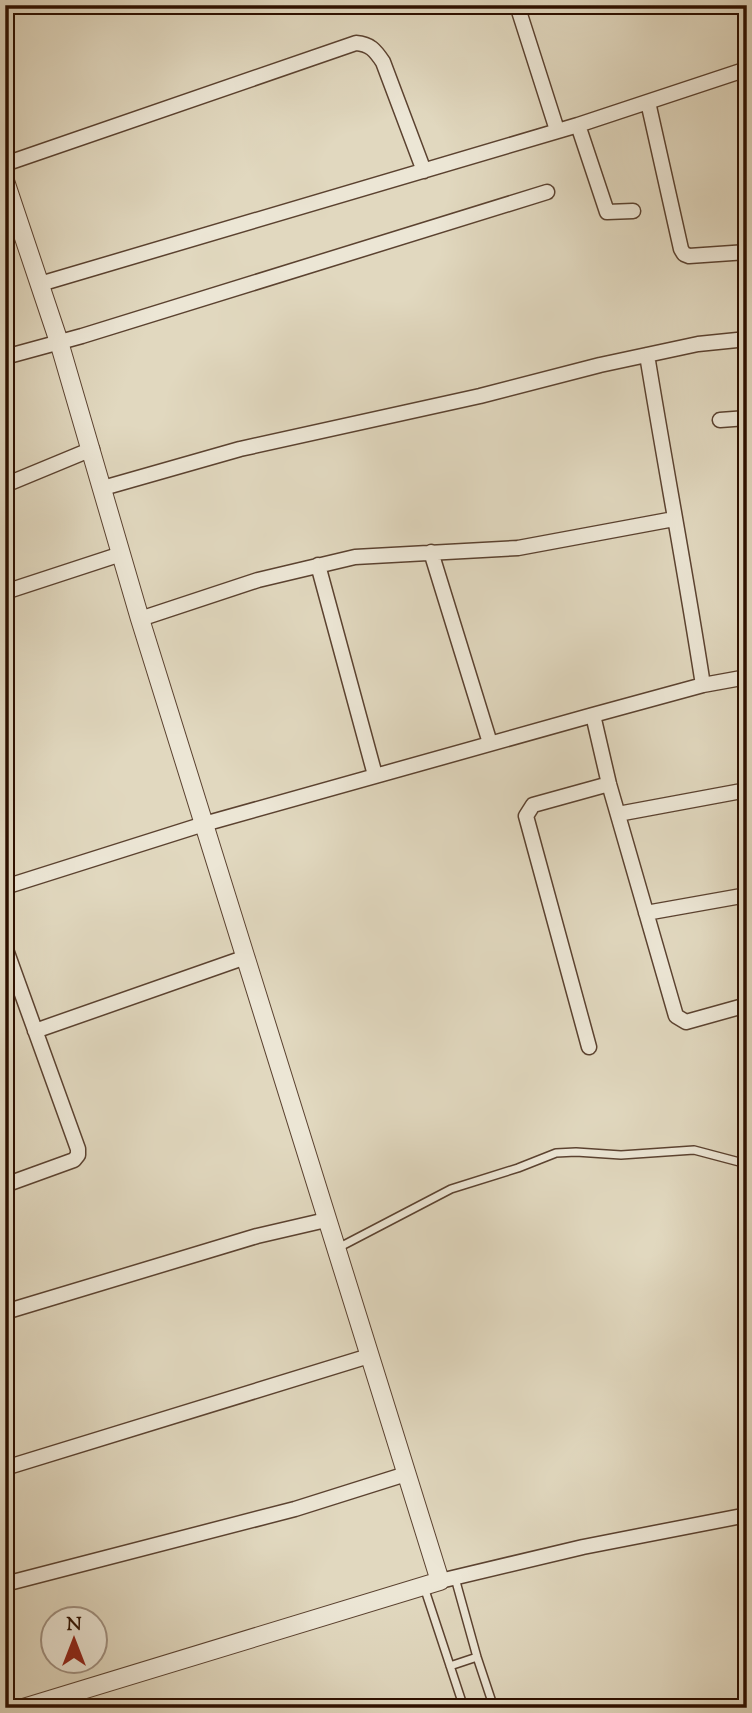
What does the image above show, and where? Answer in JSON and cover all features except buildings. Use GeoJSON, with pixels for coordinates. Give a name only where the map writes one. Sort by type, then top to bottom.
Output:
{"type":"FeatureCollection","features":[{"type":"Feature","properties":{"kind":"street"},"geometry":{"type":"LineString","coordinates":[[517,5],[557,130]]}},
{"type":"Feature","properties":{"kind":"street"},"geometry":{"type":"LineString","coordinates":[[5,164],[355,43],[367,44],[383,62],[424,171]]}},
{"type":"Feature","properties":{"kind":"street"},"geometry":{"type":"LineString","coordinates":[[40,284],[578,125],[747,69]]}},
{"type":"Feature","properties":{"kind":"street"},"geometry":{"type":"LineString","coordinates":[[648,102],[684,254],[689,256],[747,252]]}},
{"type":"Feature","properties":{"kind":"street"},"geometry":{"type":"LineString","coordinates":[[578,125],[607,212],[632,211]]}},
{"type":"Feature","properties":{"kind":"street"},"geometry":{"type":"LineString","coordinates":[[5,181],[12,224],[40,284],[59,342],[140,619],[440,1582]]}},
{"type":"Feature","properties":{"kind":"street"},"geometry":{"type":"LineString","coordinates":[[5,356],[59,342],[547,192]]}},
{"type":"Feature","properties":{"kind":"street"},"geometry":{"type":"LineString","coordinates":[[103,488],[240,449],[480,396],[647,355],[698,344],[747,339]]}},
{"type":"Feature","properties":{"kind":"street"},"geometry":{"type":"LineString","coordinates":[[647,355],[703,685]]}},
{"type":"Feature","properties":{"kind":"street"},"geometry":{"type":"LineString","coordinates":[[720,419],[747,418]]}},
{"type":"Feature","properties":{"kind":"street"},"geometry":{"type":"LineString","coordinates":[[5,485],[92,449]]}},
{"type":"Feature","properties":{"kind":"street"},"geometry":{"type":"LineString","coordinates":[[140,619],[258,580],[355,557],[518,548],[674,519]]}},
{"type":"Feature","properties":{"kind":"street"},"geometry":{"type":"LineString","coordinates":[[431,552],[490,743]]}},
{"type":"Feature","properties":{"kind":"street"},"geometry":{"type":"LineString","coordinates":[[5,592],[121,554]]}},
{"type":"Feature","properties":{"kind":"street"},"geometry":{"type":"LineString","coordinates":[[318,565],[375,775]]}},
{"type":"Feature","properties":{"kind":"street"},"geometry":{"type":"LineString","coordinates":[[5,887],[204,824],[375,775],[703,685],[747,677]]}},
{"type":"Feature","properties":{"kind":"street"},"geometry":{"type":"LineString","coordinates":[[593,715],[609,784],[676,1016],[680,1021],[686,1022],[747,1005]]}},
{"type":"Feature","properties":{"kind":"street"},"geometry":{"type":"LineString","coordinates":[[589,1047],[526,816],[533,805],[609,784]]}},
{"type":"Feature","properties":{"kind":"street"},"geometry":{"type":"LineString","coordinates":[[618,814],[747,790]]}},
{"type":"Feature","properties":{"kind":"street"},"geometry":{"type":"LineString","coordinates":[[646,913],[747,895]]}},
{"type":"Feature","properties":{"kind":"street"},"geometry":{"type":"LineString","coordinates":[[5,947],[78,1149],[78,1155],[68,1163],[5,1185]]}},
{"type":"Feature","properties":{"kind":"street"},"geometry":{"type":"LineString","coordinates":[[35,1031],[246,957]]}},
{"type":"Feature","properties":{"kind":"street"},"geometry":{"type":"LineString","coordinates":[[5,1312],[257,1236],[326,1220]]}},
{"type":"Feature","properties":{"kind":"street"},"geometry":{"type":"LineString","coordinates":[[5,1468],[369,1356]]}},
{"type":"Feature","properties":{"kind":"street"},"geometry":{"type":"LineString","coordinates":[[5,1584],[117,1557],[406,1474]]}},
{"type":"Feature","properties":{"kind":"street"},"geometry":{"type":"LineString","coordinates":[[23,1708],[440,1582],[583,1546],[747,1515]]}},
{"type":"Feature","properties":{"kind":"lane"},"geometry":{"type":"LineString","coordinates":[[336,1250],[451,1189],[556,1153],[621,1155],[694,1150],[747,1164]]}},
{"type":"Feature","properties":{"kind":"lane"},"geometry":{"type":"LineString","coordinates":[[440,1582],[477,1657],[494,1708]]}},
{"type":"Feature","properties":{"kind":"lane"},"geometry":{"type":"LineString","coordinates":[[440,1582],[450,1666],[464,1708]]}},
{"type":"Feature","properties":{"kind":"lane"},"geometry":{"type":"LineString","coordinates":[[450,1666],[477,1657]]}}]}
